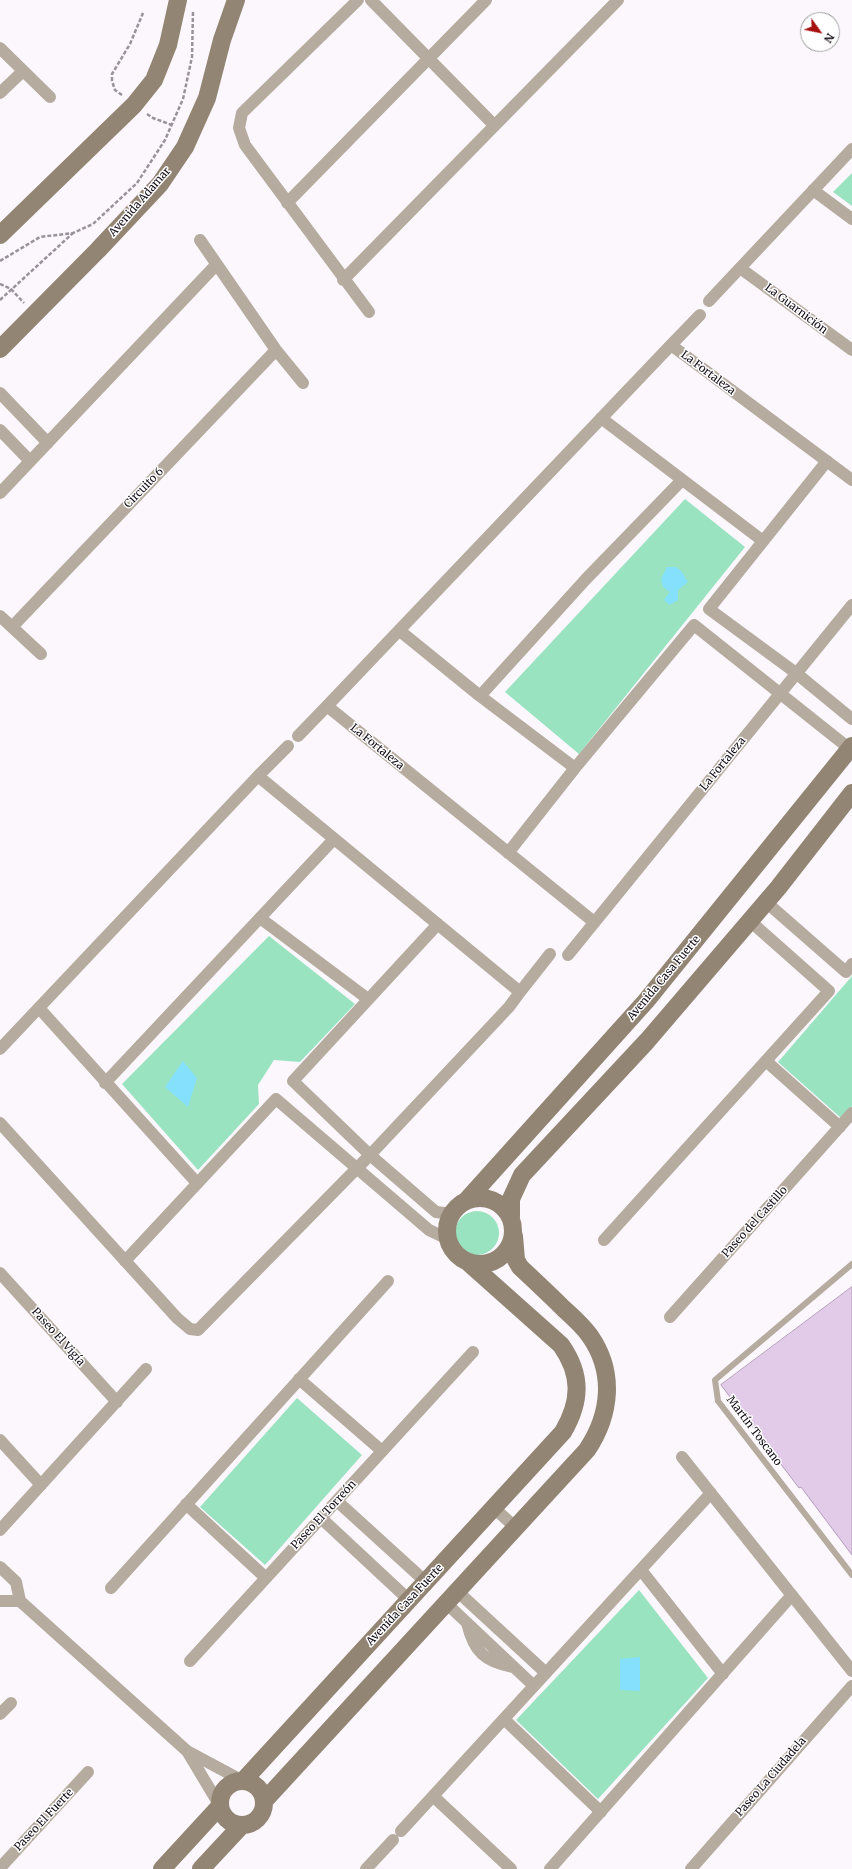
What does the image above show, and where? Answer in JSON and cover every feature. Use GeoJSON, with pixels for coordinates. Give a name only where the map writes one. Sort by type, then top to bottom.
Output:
{"type":"FeatureCollection","features":[{"type":"Feature","properties":{"kind":"street","name":"Avenida Adamar"},"geometry":{"type":"LineString","coordinates":[[0,349],[98,250],[160,184],[185,148],[207,98],[222,40],[236,0]]}},
{"type":"Feature","properties":{"kind":"street"},"geometry":{"type":"LineString","coordinates":[[358,0],[242,113],[238,128],[245,145],[343,280],[369,312]]}},
{"type":"Feature","properties":{"kind":"street"},"geometry":{"type":"LineString","coordinates":[[371,0],[494,125]]}},
{"type":"Feature","properties":{"kind":"street"},"geometry":{"type":"LineString","coordinates":[[287,203],[486,0]]}},
{"type":"Feature","properties":{"kind":"street"},"geometry":{"type":"LineString","coordinates":[[343,280],[618,0]]}},
{"type":"Feature","properties":{"kind":"street"},"geometry":{"type":"LineString","coordinates":[[0,235],[134,105],[154,80],[186,4]]}},
{"type":"Feature","properties":{"kind":"street"},"geometry":{"type":"LineString","coordinates":[[0,48],[50,97]]}},
{"type":"Feature","properties":{"kind":"street"},"geometry":{"type":"LineString","coordinates":[[0,93],[23,71]]}},
{"type":"Feature","properties":{"kind":"street"},"geometry":{"type":"LineString","coordinates":[[709,301],[852,149]]}},
{"type":"Feature","properties":{"kind":"street"},"geometry":{"type":"LineString","coordinates":[[813,190],[852,219]]}},
{"type":"Feature","properties":{"kind":"street"},"geometry":{"type":"LineString","coordinates":[[200,240],[276,350],[303,383]]}},
{"type":"Feature","properties":{"kind":"street"},"geometry":{"type":"LineString","coordinates":[[0,494],[216,265]]}},
{"type":"Feature","properties":{"kind":"street","name":"La Guarnición"},"geometry":{"type":"LineString","coordinates":[[740,268],[852,350]]}},
{"type":"Feature","properties":{"kind":"street"},"geometry":{"type":"LineString","coordinates":[[671,345],[700,315]]}},
{"type":"Feature","properties":{"kind":"street","name":"La Fortaleza"},"geometry":{"type":"LineString","coordinates":[[594,922],[327,706],[671,345],[852,480]]}},
{"type":"Feature","properties":{"kind":"street","name":"Circuito 6"},"geometry":{"type":"LineString","coordinates":[[12,627],[276,350]]}},
{"type":"Feature","properties":{"kind":"street"},"geometry":{"type":"LineString","coordinates":[[0,393],[48,443]]}},
{"type":"Feature","properties":{"kind":"street"},"geometry":{"type":"LineString","coordinates":[[601,418],[763,541]]}},
{"type":"Feature","properties":{"kind":"street"},"geometry":{"type":"LineString","coordinates":[[0,430],[30,461]]}},
{"type":"Feature","properties":{"kind":"street"},"geometry":{"type":"LineString","coordinates":[[827,461],[709,609],[796,673],[852,718]]}},
{"type":"Feature","properties":{"kind":"street"},"geometry":{"type":"LineString","coordinates":[[480,696],[586,579],[682,480]]}},
{"type":"Feature","properties":{"kind":"street","name":"La Fortaleza"},"geometry":{"type":"LineString","coordinates":[[568,955],[852,605]]}},
{"type":"Feature","properties":{"kind":"street"},"geometry":{"type":"LineString","coordinates":[[0,616],[41,654]]}},
{"type":"Feature","properties":{"kind":"street"},"geometry":{"type":"LineString","coordinates":[[508,853],[575,768],[694,625],[851,747]]}},
{"type":"Feature","properties":{"kind":"street"},"geometry":{"type":"LineString","coordinates":[[400,631],[480,696],[575,768]]}},
{"type":"Feature","properties":{"kind":"street"},"geometry":{"type":"LineString","coordinates":[[298,736],[327,706]]}},
{"type":"Feature","properties":{"kind":"street"},"geometry":{"type":"LineString","coordinates":[[0,1049],[288,746]]}},
{"type":"Feature","properties":{"kind":"street","name":"Avenida Casa Fuerte"},"geometry":{"type":"LineString","coordinates":[[466,1201],[646,1002],[851,747]]}},
{"type":"Feature","properties":{"kind":"street"},"geometry":{"type":"LineString","coordinates":[[258,776],[520,992]]}},
{"type":"Feature","properties":{"kind":"street"},"geometry":{"type":"LineString","coordinates":[[511,1217],[511,1199],[522,1175],[647,1041],[766,902],[852,793]]}},
{"type":"Feature","properties":{"kind":"street"},"geometry":{"type":"LineString","coordinates":[[105,1083],[334,839]]}},
{"type":"Feature","properties":{"kind":"street"},"geometry":{"type":"LineString","coordinates":[[766,902],[849,968]]}},
{"type":"Feature","properties":{"kind":"street"},"geometry":{"type":"LineString","coordinates":[[260,918],[368,999]]}},
{"type":"Feature","properties":{"kind":"street"},"geometry":{"type":"LineString","coordinates":[[604,1240],[830,991],[750,921]]}},
{"type":"Feature","properties":{"kind":"street"},"geometry":{"type":"LineString","coordinates":[[438,924],[293,1081],[370,1155],[436,1212],[452,1214]]}},
{"type":"Feature","properties":{"kind":"street"},"geometry":{"type":"LineString","coordinates":[[0,1123],[177,1318],[190,1329],[198,1330],[370,1155],[509,1007],[550,954]]}},
{"type":"Feature","properties":{"kind":"street"},"geometry":{"type":"LineString","coordinates":[[39,1008],[105,1083],[197,1183]]}},
{"type":"Feature","properties":{"kind":"street"},"geometry":{"type":"LineString","coordinates":[[766,1061],[840,1126]]}},
{"type":"Feature","properties":{"kind":"street"},"geometry":{"type":"LineString","coordinates":[[125,1261],[276,1099],[429,1230],[448,1239]]}},
{"type":"Feature","properties":{"kind":"street","name":"Paseo del Castillo"},"geometry":{"type":"LineString","coordinates":[[670,1317],[852,1113]]}},
{"type":"Feature","properties":{"kind":"street"},"geometry":{"type":"LineString","coordinates":[[265,1800],[587,1450],[597,1434],[605,1413],[607,1390],[605,1370],[598,1349],[590,1335],[520,1267],[516,1260],[514,1226],[511,1217],[503,1206],[492,1199],[479,1198],[466,1201],[458,1206],[452,1214],[448,1226],[448,1239],[452,1249],[459,1257],[469,1262],[483,1265],[497,1260],[508,1250],[514,1236]]}},
{"type":"Feature","properties":{"kind":"street","name":"Avenida Casa Fuerte"},"geometry":{"type":"LineString","coordinates":[[243,1781],[563,1432],[572,1417],[576,1400],[577,1385],[570,1358],[561,1345],[469,1262]]}},
{"type":"Feature","properties":{"kind":"street","name":"Paseo El Vigía"},"geometry":{"type":"LineString","coordinates":[[0,1273],[117,1402]]}},
{"type":"Feature","properties":{"kind":"street"},"geometry":{"type":"LineString","coordinates":[[111,1588],[388,1280]]}},
{"type":"Feature","properties":{"kind":"street","name":"Paseo El Torreón"},"geometry":{"type":"LineString","coordinates":[[190,1661],[473,1352]]}},
{"type":"Feature","properties":{"kind":"street"},"geometry":{"type":"LineString","coordinates":[[0,1530],[146,1369]]}},
{"type":"Feature","properties":{"kind":"street"},"geometry":{"type":"LineString","coordinates":[[299,1379],[382,1451]]}},
{"type":"Feature","properties":{"kind":"street"},"geometry":{"type":"LineString","coordinates":[[0,1440],[41,1485]]}},
{"type":"Feature","properties":{"kind":"street"},"geometry":{"type":"LineString","coordinates":[[682,1457],[852,1671]]}},
{"type":"Feature","properties":{"kind":"street"},"geometry":{"type":"LineString","coordinates":[[401,1830],[711,1493]]}},
{"type":"Feature","properties":{"kind":"street"},"geometry":{"type":"LineString","coordinates":[[337,1501],[426,1582]]}},
{"type":"Feature","properties":{"kind":"street"},"geometry":{"type":"LineString","coordinates":[[186,1504],[266,1578]]}},
{"type":"Feature","properties":{"kind":"street"},"geometry":{"type":"LineString","coordinates":[[494,1508],[515,1527]]}},
{"type":"Feature","properties":{"kind":"street"},"geometry":{"type":"LineString","coordinates":[[321,1518],[409,1600]]}},
{"type":"Feature","properties":{"kind":"street"},"geometry":{"type":"LineString","coordinates":[[0,1567],[16,1582],[20,1601],[187,1751],[243,1781]]}},
{"type":"Feature","properties":{"kind":"street"},"geometry":{"type":"LineString","coordinates":[[641,1570],[722,1674]]}},
{"type":"Feature","properties":{"kind":"street"},"geometry":{"type":"LineString","coordinates":[[550,1869],[792,1595]]}},
{"type":"Feature","properties":{"kind":"street"},"geometry":{"type":"LineString","coordinates":[[451,1597],[466,1622],[534,1686]]}},
{"type":"Feature","properties":{"kind":"street"},"geometry":{"type":"LineString","coordinates":[[451,1597],[546,1673]]}},
{"type":"Feature","properties":{"kind":"street"},"geometry":{"type":"LineString","coordinates":[[0,1601],[20,1601]]}},
{"type":"Feature","properties":{"kind":"street","name":"Paseo La Ciudadela"},"geometry":{"type":"LineString","coordinates":[[691,1869],[852,1686]]}},
{"type":"Feature","properties":{"kind":"street"},"geometry":{"type":"LineString","coordinates":[[0,1714],[11,1702]]}},
{"type":"Feature","properties":{"kind":"street"},"geometry":{"type":"LineString","coordinates":[[504,1719],[601,1812]]}},
{"type":"Feature","properties":{"kind":"street"},"geometry":{"type":"LineString","coordinates":[[162,1869],[220,1806],[220,1798],[229,1785],[243,1781],[251,1782],[258,1786],[265,1800],[263,1813],[259,1819],[248,1825],[241,1826],[235,1825],[225,1817],[220,1806],[187,1751]]}},
{"type":"Feature","properties":{"kind":"street","name":"Paseo El Fuerte"},"geometry":{"type":"LineString","coordinates":[[0,1868],[88,1772]]}},
{"type":"Feature","properties":{"kind":"street"},"geometry":{"type":"LineString","coordinates":[[433,1796],[511,1869]]}},
{"type":"Feature","properties":{"kind":"street"},"geometry":{"type":"LineString","coordinates":[[201,1869],[241,1826]]}},
{"type":"Feature","properties":{"kind":"street"},"geometry":{"type":"LineString","coordinates":[[366,1869],[393,1840]]}},
{"type":"Feature","properties":{"kind":"lane","name":"Martín Toscano"},"geometry":{"type":"LineString","coordinates":[[852,1264],[715,1380],[718,1400],[852,1575]]}},
{"type":"Feature","properties":{"kind":"path"},"geometry":{"type":"LineString","coordinates":[[0,261],[40,237],[73,233],[93,224],[137,183],[165,140],[182,99],[192,57],[186,4]]}},
{"type":"Feature","properties":{"kind":"path"},"geometry":{"type":"LineString","coordinates":[[143,13],[130,44],[112,74],[112,82],[115,90],[134,105],[153,118],[172,125]]}},
{"type":"Feature","properties":{"kind":"path"},"geometry":{"type":"LineString","coordinates":[[0,300],[73,233]]}},
{"type":"Feature","properties":{"kind":"path"},"geometry":{"type":"LineString","coordinates":[[0,284],[11,289],[34,314]]}},
{"type":"Feature","properties":{"kind":"green space"},"geometry":{"type":"Polygon","coordinates":[[[852,173],[852,206],[833,192],[852,173]]]}},
{"type":"Feature","properties":{"kind":"green space"},"geometry":{"type":"Polygon","coordinates":[[[685,499],[745,547],[579,754],[505,692],[685,499]]]}},
{"type":"Feature","properties":{"kind":"green space"},"geometry":{"type":"Polygon","coordinates":[[[269,936],[355,1004],[300,1062],[274,1060],[258,1085],[259,1104],[198,1170],[122,1084],[269,936]]]}},
{"type":"Feature","properties":{"kind":"green space"},"geometry":{"type":"Polygon","coordinates":[[[852,976],[852,1106],[841,1118],[778,1062],[852,976]]]}},
{"type":"Feature","properties":{"kind":"green space"},"geometry":{"type":"Polygon","coordinates":[[[473,1211],[481,1211],[486,1212],[493,1217],[498,1224],[498,1242],[493,1249],[486,1254],[473,1255],[465,1252],[458,1245],[455,1237],[455,1229],[458,1221],[465,1214],[473,1211]]]}},
{"type":"Feature","properties":{"kind":"green space"},"geometry":{"type":"Polygon","coordinates":[[[297,1398],[362,1455],[265,1565],[200,1507],[297,1398]]]}},
{"type":"Feature","properties":{"kind":"green space"},"geometry":{"type":"Polygon","coordinates":[[[639,1590],[708,1678],[598,1799],[516,1720],[639,1590]]]}},
{"type":"Feature","properties":{"kind":"water"},"geometry":{"type":"Polygon","coordinates":[[[667,567],[676,567],[682,572],[688,582],[678,590],[678,600],[670,605],[664,600],[670,592],[663,587],[661,579],[667,567]]]}},
{"type":"Feature","properties":{"kind":"water"},"geometry":{"type":"Polygon","coordinates":[[[183,1061],[197,1078],[188,1107],[165,1087],[183,1061]]]}},
{"type":"Feature","properties":{"kind":"water"},"geometry":{"type":"Polygon","coordinates":[[[640,1657],[640,1691],[620,1690],[620,1659],[640,1657]]]}},
{"type":"Feature","properties":{"kind":"building"},"geometry":{"type":"Polygon","coordinates":[[[852,1287],[852,1555],[721,1385],[852,1287]]]}}]}
